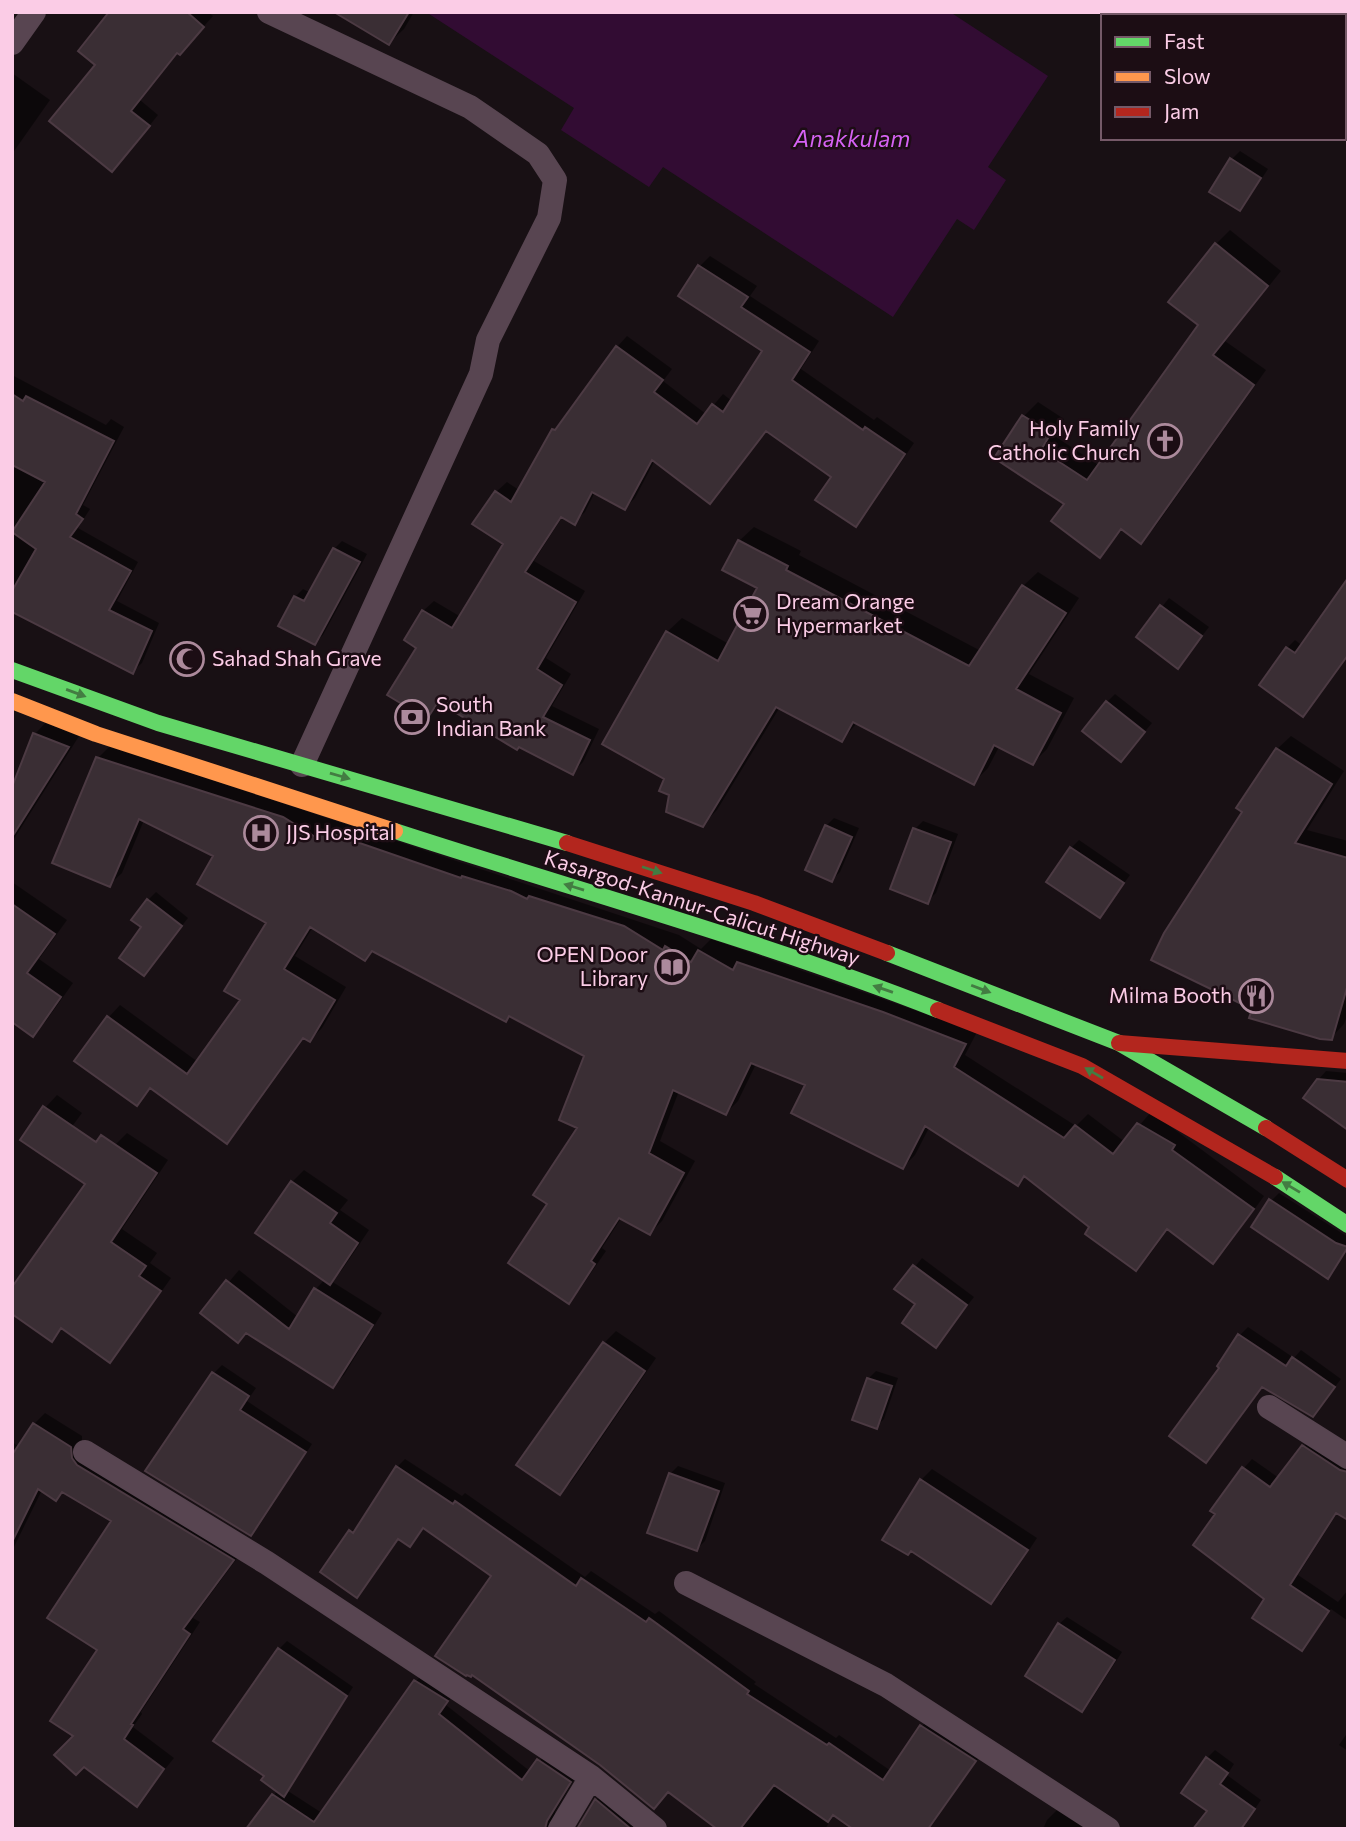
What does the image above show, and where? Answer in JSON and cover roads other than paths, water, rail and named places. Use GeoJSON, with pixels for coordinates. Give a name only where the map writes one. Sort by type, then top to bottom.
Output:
{"type":"FeatureCollection","features":[{"type":"Feature","properties":{"kind":"main road","name":"Kasargod-Kannur-Calicut Highway"},"geometry":{"type":"LineString","coordinates":[[12,670],[158,723],[527,830],[754,903],[1119,1044],[1272,1131],[1348,1180]]}},
{"type":"Feature","properties":{"kind":"main road","name":"Kasargod-Kannur-Calicut Highway"},"geometry":{"type":"LineString","coordinates":[[12,701],[96,734],[688,923],[890,991],[1082,1066],[1294,1189],[1348,1225]]}},
{"type":"Feature","properties":{"kind":"main road"},"geometry":{"type":"LineString","coordinates":[[1119,1044],[1348,1061]]}},
{"type":"Feature","properties":{"kind":"street"},"geometry":{"type":"LineString","coordinates":[[12,43],[34,12]]}},
{"type":"Feature","properties":{"kind":"street"},"geometry":{"type":"LineString","coordinates":[[269,12],[470,107],[538,155],[555,180],[549,218],[488,340],[481,374],[302,765]]}},
{"type":"Feature","properties":{"kind":"street"},"geometry":{"type":"LineString","coordinates":[[1269,1407],[1348,1457]]}},
{"type":"Feature","properties":{"kind":"street"},"geometry":{"type":"LineString","coordinates":[[85,1452],[267,1563],[591,1777],[655,1829]]}},
{"type":"Feature","properties":{"kind":"street"},"geometry":{"type":"LineString","coordinates":[[686,1583],[886,1685],[1108,1829]]}},
{"type":"Feature","properties":{"kind":"street"},"geometry":{"type":"LineString","coordinates":[[559,1829],[591,1777]]}},
{"type":"Feature","properties":{"kind":"water","name":"Anakkulam"},"geometry":{"type":"Polygon","coordinates":[[[426,12],[950,12],[1048,76],[988,167],[1006,180],[974,230],[957,219],[893,317],[663,167],[649,187],[561,130],[574,108],[426,12]]]}},
{"type":"Feature","properties":{"kind":"place","name":"Holy Family Catholic Church"},"geometry":{"type":"Point","coordinates":[1165,441]}},
{"type":"Feature","properties":{"kind":"place","name":"Dream Orange Hypermarket"},"geometry":{"type":"Point","coordinates":[751,614]}},
{"type":"Feature","properties":{"kind":"place","name":"Sahad Shah Grave"},"geometry":{"type":"Point","coordinates":[187,659]}},
{"type":"Feature","properties":{"kind":"place","name":"South Indian Bank"},"geometry":{"type":"Point","coordinates":[412,717]}},
{"type":"Feature","properties":{"kind":"place","name":"JJS Hospital"},"geometry":{"type":"Point","coordinates":[261,833]}},
{"type":"Feature","properties":{"kind":"place","name":"OPEN Door Library"},"geometry":{"type":"Point","coordinates":[672,967]}},
{"type":"Feature","properties":{"kind":"place","name":"Milma Booth"},"geometry":{"type":"Point","coordinates":[1256,996]}}]}
